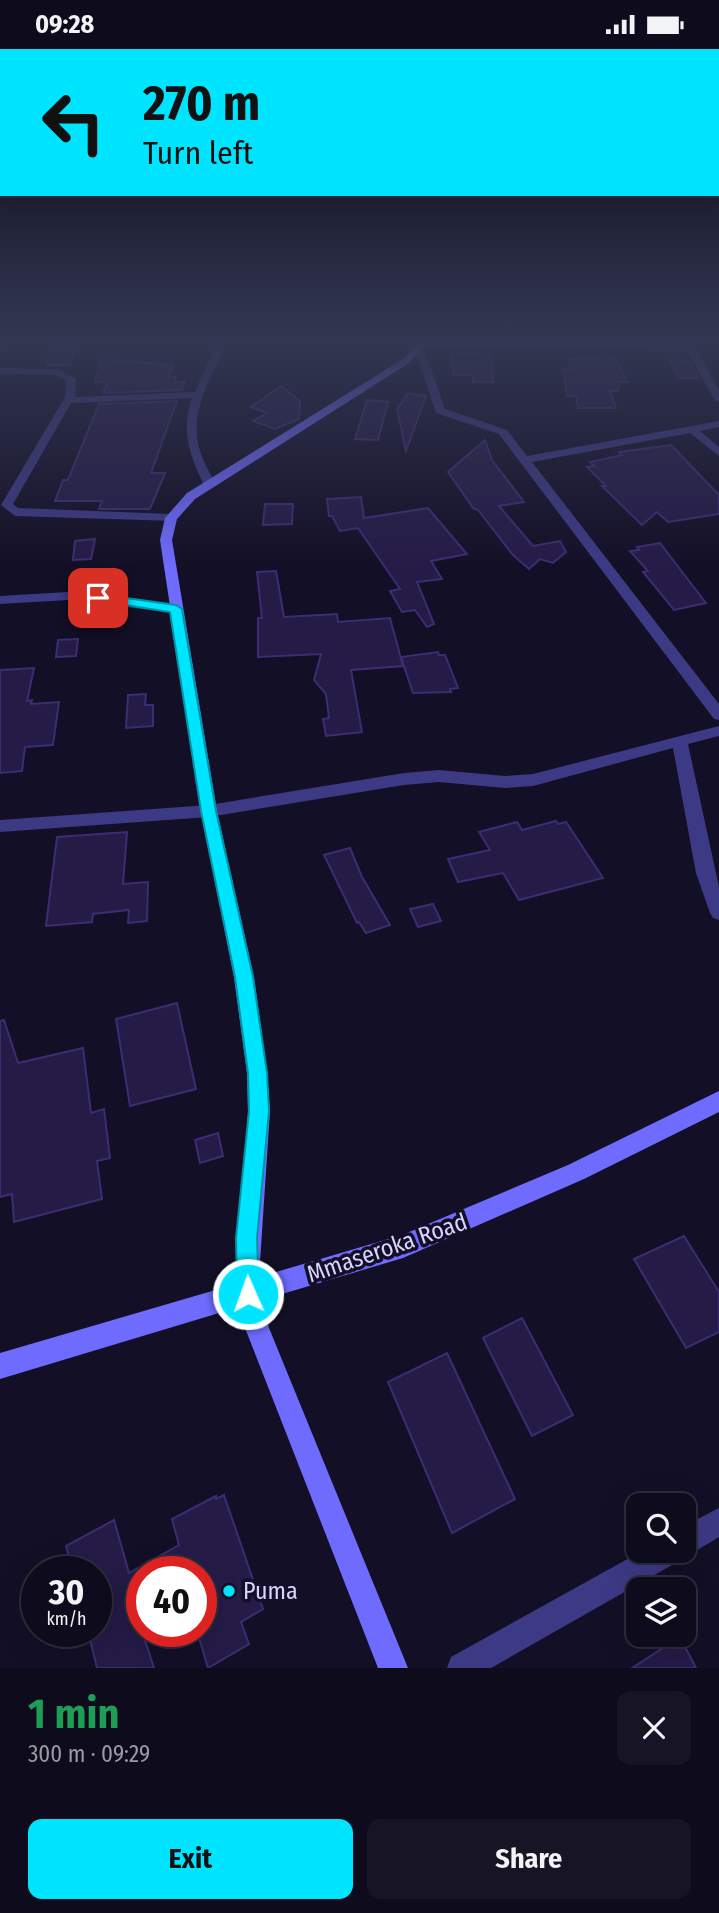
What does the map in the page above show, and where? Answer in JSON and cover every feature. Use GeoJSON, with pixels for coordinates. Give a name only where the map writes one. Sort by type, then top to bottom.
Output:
{"type":"FeatureCollection","features":[{"type":"Feature","properties":{"kind":"street"},"geometry":{"type":"LineString","coordinates":[[56,418],[8,505],[9,509],[15,512],[171,518]]}},
{"type":"Feature","properties":{"kind":"street"},"geometry":{"type":"LineString","coordinates":[[195,418],[191,432],[192,446],[209,483]]}},
{"type":"Feature","properties":{"kind":"street"},"geometry":{"type":"LineString","coordinates":[[315,418],[191,496],[171,518],[166,540],[209,811],[244,977],[257,1073],[259,1111],[247,1238],[248,1294],[257,1328],[393,1668]]}},
{"type":"Feature","properties":{"kind":"street"},"geometry":{"type":"LineString","coordinates":[[460,418],[503,432],[719,715]]}},
{"type":"Feature","properties":{"kind":"street"},"geometry":{"type":"LineString","coordinates":[[524,460],[719,424]]}},
{"type":"Feature","properties":{"kind":"street"},"geometry":{"type":"LineString","coordinates":[[691,428],[719,453]]}},
{"type":"Feature","properties":{"kind":"street"},"geometry":{"type":"LineString","coordinates":[[0,600],[68,596],[176,609]]}},
{"type":"Feature","properties":{"kind":"street"},"geometry":{"type":"LineString","coordinates":[[0,826],[209,811],[404,779],[439,776],[505,782],[533,780],[719,731]]}},
{"type":"Feature","properties":{"kind":"street"},"geometry":{"type":"LineString","coordinates":[[679,741],[705,873],[719,913]]}},
{"type":"Feature","properties":{"kind":"street","name":"Mmaseroka Road"},"geometry":{"type":"LineString","coordinates":[[0,1366],[403,1246],[466,1221],[674,1126],[719,1101]]}},
{"type":"Feature","properties":{"kind":"street"},"geometry":{"type":"LineString","coordinates":[[696,1535],[719,1522]]}},
{"type":"Feature","properties":{"kind":"street"},"geometry":{"type":"LineString","coordinates":[[462,1668],[648,1563]]}},
{"type":"Feature","properties":{"kind":"building"},"geometry":{"type":"Polygon","coordinates":[[[93,418],[171,418],[151,473],[165,473],[150,509],[99,509],[102,501],[55,501],[63,480],[68,480],[93,418]]]}},
{"type":"Feature","properties":{"kind":"building"},"geometry":{"type":"Polygon","coordinates":[[[259,418],[299,418],[275,429],[253,421],[259,418]]]}},
{"type":"Feature","properties":{"kind":"building"},"geometry":{"type":"Polygon","coordinates":[[[362,418],[384,418],[378,440],[355,439],[362,418]]]}},
{"type":"Feature","properties":{"kind":"building"},"geometry":{"type":"Polygon","coordinates":[[[399,418],[418,418],[406,451],[399,418]]]}},
{"type":"Feature","properties":{"kind":"building"},"geometry":{"type":"Polygon","coordinates":[[[485,440],[492,460],[524,502],[499,506],[533,546],[560,541],[566,552],[553,563],[540,559],[529,569],[513,555],[478,510],[473,508],[448,472],[485,440]]]}},
{"type":"Feature","properties":{"kind":"building"},"geometry":{"type":"Polygon","coordinates":[[[671,445],[719,495],[719,514],[668,522],[657,512],[642,525],[602,486],[606,486],[587,467],[594,466],[590,462],[622,455],[619,452],[671,445]]]}},
{"type":"Feature","properties":{"kind":"building"},"geometry":{"type":"Polygon","coordinates":[[[361,497],[364,518],[428,508],[467,554],[431,561],[442,579],[417,582],[434,624],[427,627],[415,610],[402,612],[390,591],[400,589],[358,528],[340,531],[332,516],[329,516],[327,499],[361,497]]]}},
{"type":"Feature","properties":{"kind":"building"},"geometry":{"type":"Polygon","coordinates":[[[265,504],[293,504],[292,524],[263,525],[265,504]]]}},
{"type":"Feature","properties":{"kind":"building"},"geometry":{"type":"Polygon","coordinates":[[[95,539],[91,559],[73,560],[75,541],[95,539]]]}},
{"type":"Feature","properties":{"kind":"building"},"geometry":{"type":"Polygon","coordinates":[[[660,543],[706,603],[674,610],[643,572],[648,571],[630,551],[660,543]]]}},
{"type":"Feature","properties":{"kind":"building"},"geometry":{"type":"Polygon","coordinates":[[[276,571],[284,617],[337,614],[338,622],[390,618],[403,666],[351,670],[362,732],[326,736],[323,719],[329,718],[326,694],[314,680],[321,654],[258,657],[258,618],[262,618],[257,572],[276,571]]]}},
{"type":"Feature","properties":{"kind":"building"},"geometry":{"type":"Polygon","coordinates":[[[78,639],[76,656],[56,657],[58,640],[78,639]]]}},
{"type":"Feature","properties":{"kind":"building"},"geometry":{"type":"Polygon","coordinates":[[[438,652],[439,655],[445,655],[458,688],[450,689],[451,692],[413,693],[401,657],[438,652]]]}},
{"type":"Feature","properties":{"kind":"building"},"geometry":{"type":"Polygon","coordinates":[[[34,668],[27,701],[32,700],[31,704],[59,702],[53,745],[25,747],[22,771],[0,773],[0,670],[34,668]]]}},
{"type":"Feature","properties":{"kind":"building"},"geometry":{"type":"Polygon","coordinates":[[[146,694],[145,705],[153,705],[153,726],[126,728],[128,695],[146,694]]]}},
{"type":"Feature","properties":{"kind":"building"},"geometry":{"type":"Polygon","coordinates":[[[556,821],[558,824],[566,822],[603,878],[519,900],[503,873],[458,882],[448,859],[490,850],[479,832],[517,822],[522,830],[556,821]]]}},
{"type":"Feature","properties":{"kind":"building"},"geometry":{"type":"Polygon","coordinates":[[[127,832],[123,884],[148,882],[147,921],[128,923],[129,910],[93,914],[92,922],[46,926],[57,837],[127,832]]]}},
{"type":"Feature","properties":{"kind":"building"},"geometry":{"type":"Polygon","coordinates":[[[350,848],[362,877],[390,925],[366,933],[359,922],[357,923],[324,855],[350,848]]]}},
{"type":"Feature","properties":{"kind":"building"},"geometry":{"type":"Polygon","coordinates":[[[433,904],[441,921],[418,927],[410,909],[433,904]]]}},
{"type":"Feature","properties":{"kind":"building"},"geometry":{"type":"Polygon","coordinates":[[[177,1003],[196,1089],[130,1106],[116,1019],[177,1003]]]}},
{"type":"Feature","properties":{"kind":"building"},"geometry":{"type":"Polygon","coordinates":[[[4,1020],[18,1063],[83,1048],[91,1113],[104,1109],[110,1158],[97,1161],[102,1199],[14,1222],[12,1194],[0,1197],[0,1021],[4,1020]]]}},
{"type":"Feature","properties":{"kind":"building"},"geometry":{"type":"Polygon","coordinates":[[[218,1133],[223,1156],[200,1163],[195,1140],[218,1133]]]}},
{"type":"Feature","properties":{"kind":"building"},"geometry":{"type":"Polygon","coordinates":[[[684,1236],[719,1292],[719,1332],[686,1348],[634,1259],[684,1236]]]}},
{"type":"Feature","properties":{"kind":"building"},"geometry":{"type":"Polygon","coordinates":[[[522,1318],[573,1415],[532,1436],[483,1338],[522,1318]]]}},
{"type":"Feature","properties":{"kind":"building"},"geometry":{"type":"Polygon","coordinates":[[[447,1353],[515,1499],[452,1533],[388,1382],[447,1353]]]}},
{"type":"Feature","properties":{"kind":"building","name":"Puma"},"geometry":{"type":"Polygon","coordinates":[[[224,1495],[263,1609],[241,1622],[249,1644],[208,1668],[202,1647],[217,1647],[217,1556],[159,1556],[179,1545],[172,1519],[216,1496],[216,1499],[224,1495]]]}},
{"type":"Feature","properties":{"kind":"building","name":"Puma"},"geometry":{"type":"Polygon","coordinates":[[[114,1520],[126,1562],[126,1647],[147,1647],[154,1668],[97,1668],[92,1647],[112,1647],[112,1556],[69,1556],[66,1546],[114,1520]]]}},
{"type":"Feature","properties":{"kind":"building"},"geometry":{"type":"Polygon","coordinates":[[[665,1647],[685,1647],[696,1668],[632,1668],[665,1647]]]}},
{"type":"Feature","properties":{"kind":"place","name":"Puma"},"geometry":{"type":"Point","coordinates":[229,1591]}},
{"type":"Feature","properties":{"kind":"route"},"geometry":{"type":"LineString","coordinates":[[98,598],[176,609],[209,811],[244,977],[257,1073],[259,1111],[247,1238],[248,1294]]}}]}
